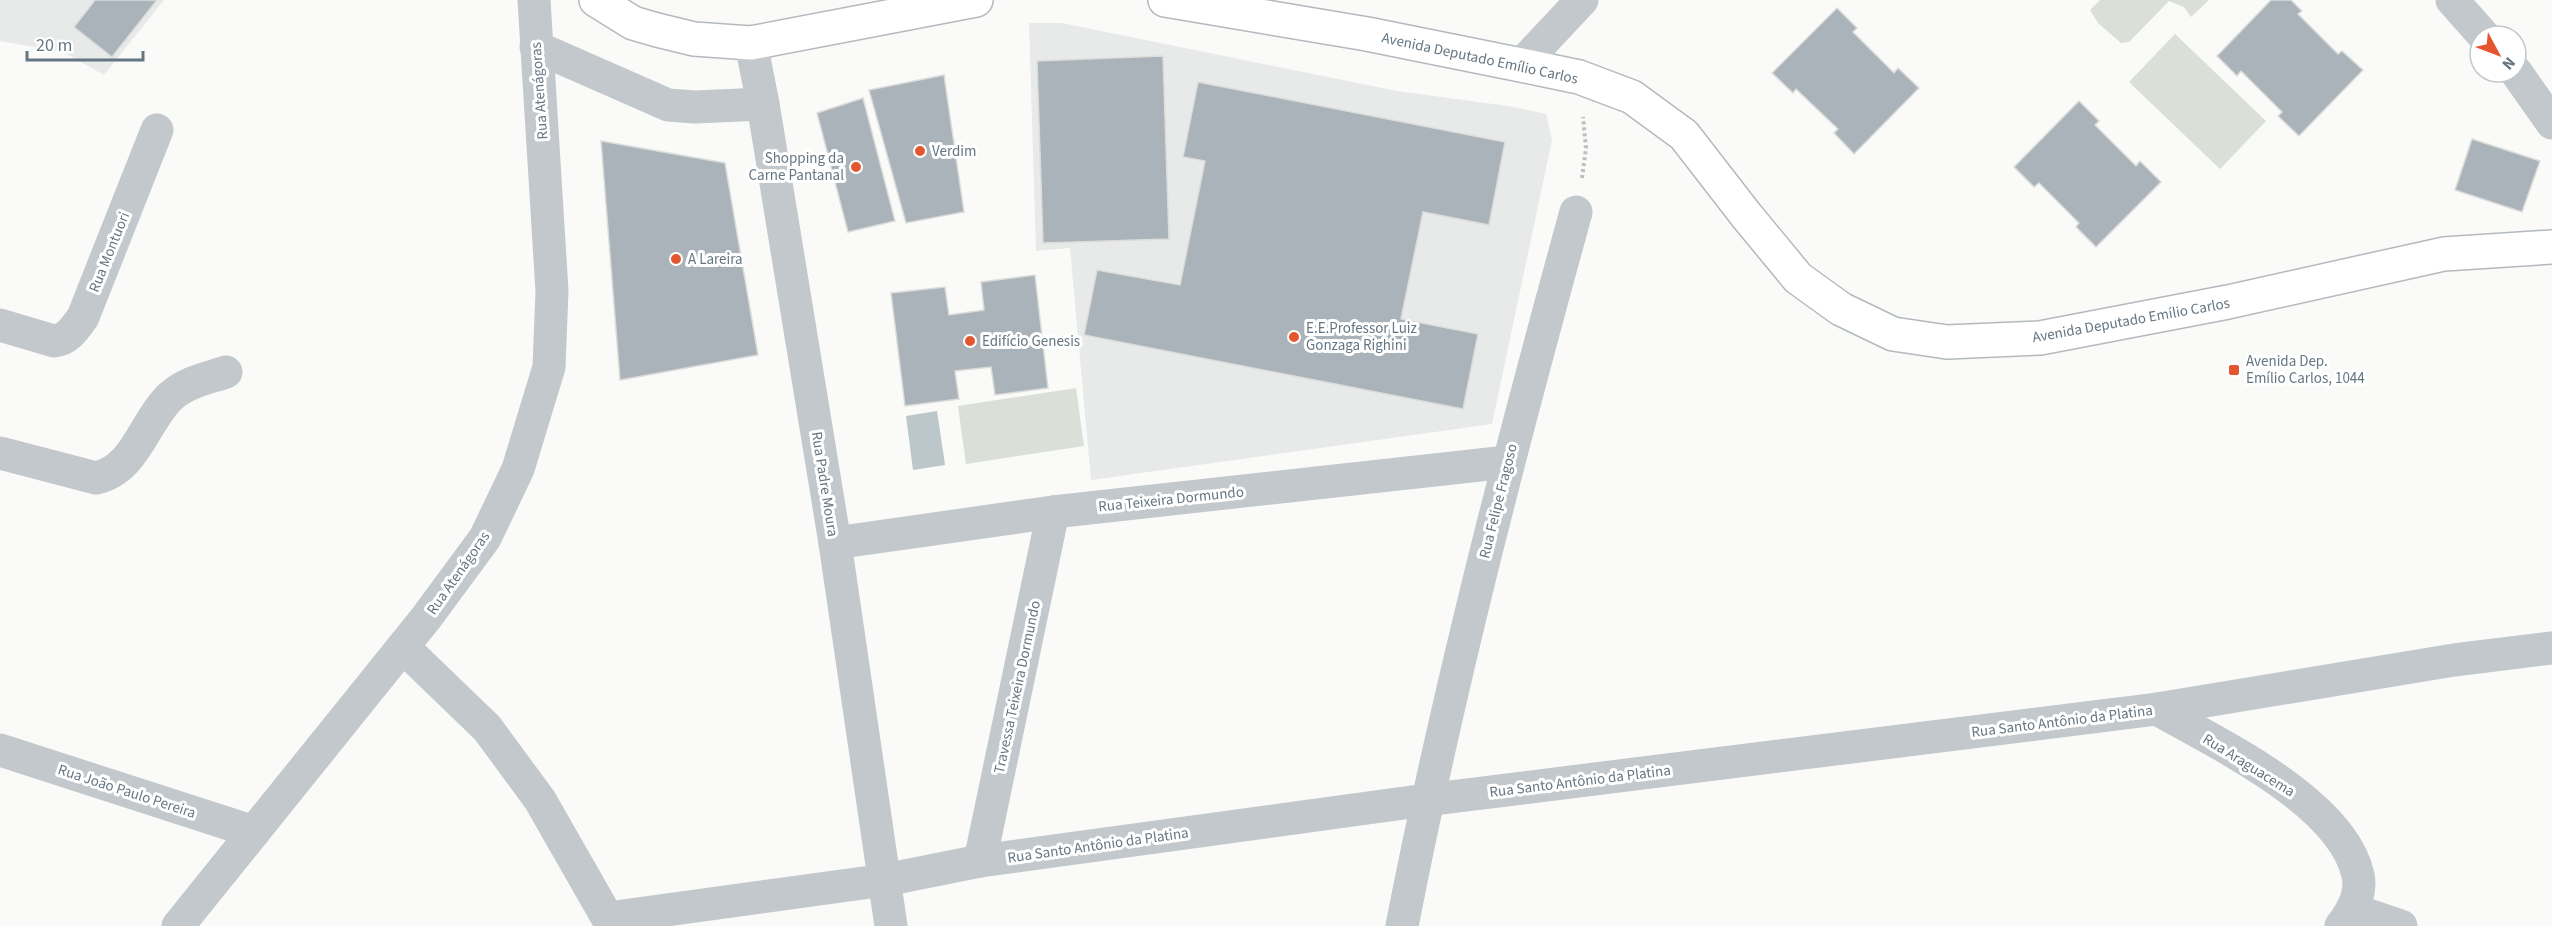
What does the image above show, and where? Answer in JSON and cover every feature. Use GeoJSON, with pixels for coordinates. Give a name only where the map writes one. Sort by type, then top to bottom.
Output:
{"type":"FeatureCollection","features":[{"type":"Feature","properties":{"kind":"main road"},"geometry":{"type":"LineString","coordinates":[[596,0],[633,23],[657,30],[694,39],[751,43],[976,0]]}},
{"type":"Feature","properties":{"kind":"main road","name":"Avenida Deputado Emílio Carlos"},"geometry":{"type":"LineString","coordinates":[[1166,0],[1207,4],[1579,77],[1632,97],[1684,135],[1798,278],[1841,309],[1893,334],[1947,342],[2040,338],[2228,302],[2444,254],[2552,247]]}},
{"type":"Feature","properties":{"kind":"street","name":"Rua Atenágoras"},"geometry":{"type":"LineString","coordinates":[[178,926],[403,647],[485,538],[518,469],[549,366],[552,291],[534,0]]}},
{"type":"Feature","properties":{"kind":"street"},"geometry":{"type":"LineString","coordinates":[[1521,65],[1582,0]]}},
{"type":"Feature","properties":{"kind":"street"},"geometry":{"type":"LineString","coordinates":[[2452,0],[2473,24]]}},
{"type":"Feature","properties":{"kind":"street","name":"Rua Padre Moura"},"geometry":{"type":"LineString","coordinates":[[751,43],[835,543],[891,926]]}},
{"type":"Feature","properties":{"kind":"street"},"geometry":{"type":"LineString","coordinates":[[536,47],[668,105],[695,107],[763,104]]}},
{"type":"Feature","properties":{"kind":"street"},"geometry":{"type":"LineString","coordinates":[[2524,84],[2552,123]]}},
{"type":"Feature","properties":{"kind":"street"},"geometry":{"type":"LineString","coordinates":[[2528,84],[2552,104]]}},
{"type":"Feature","properties":{"kind":"street","name":"Rua Montuori"},"geometry":{"type":"LineString","coordinates":[[0,325],[54,341],[62,340],[83,317],[157,130]]}},
{"type":"Feature","properties":{"kind":"street","name":"Rua Felipe Fragoso"},"geometry":{"type":"LineString","coordinates":[[1402,926],[1426,800],[1507,462],[1576,212]]}},
{"type":"Feature","properties":{"kind":"street"},"geometry":{"type":"LineString","coordinates":[[0,453],[96,478],[109,475],[120,467],[133,452],[168,399],[187,385],[226,372]]}},
{"type":"Feature","properties":{"kind":"street","name":"Rua Teixeira Dormundo"},"geometry":{"type":"LineString","coordinates":[[835,543],[1053,512],[1507,462]]}},
{"type":"Feature","properties":{"kind":"street","name":"Travessa Teixeira Dormundo"},"geometry":{"type":"LineString","coordinates":[[980,861],[1053,512]]}},
{"type":"Feature","properties":{"kind":"street"},"geometry":{"type":"LineString","coordinates":[[403,647],[493,737],[540,800],[610,922]]}},
{"type":"Feature","properties":{"kind":"street","name":"Rua Santo Antônio da Platina"},"geometry":{"type":"LineString","coordinates":[[610,922],[885,880],[980,861],[1426,800],[2157,709],[2454,660],[2552,648]]}},
{"type":"Feature","properties":{"kind":"street","name":"Rua Araguacema"},"geometry":{"type":"LineString","coordinates":[[2157,709],[2266,772],[2331,824],[2350,854],[2359,878],[2348,918]]}},
{"type":"Feature","properties":{"kind":"street","name":"Rua João Paulo Pereira"},"geometry":{"type":"LineString","coordinates":[[0,750],[254,832]]}},
{"type":"Feature","properties":{"kind":"street"},"geometry":{"type":"LineString","coordinates":[[2348,918],[2401,926]]}},
{"type":"Feature","properties":{"kind":"path"},"geometry":{"type":"LineString","coordinates":[[1576,212],[1586,148],[1579,77]]}},
{"type":"Feature","properties":{"kind":"shaded area"},"geometry":{"type":"Polygon","coordinates":[[[0,0],[164,0],[104,75],[63,52],[0,41],[0,0]]]}},
{"type":"Feature","properties":{"kind":"shaded area"},"geometry":{"type":"Polygon","coordinates":[[[2100,0],[2209,0],[2191,17],[2184,7],[2169,1],[2129,42],[2121,43],[2098,23],[2090,10],[2100,0]]]}},
{"type":"Feature","properties":{"kind":"shaded area","name":"E.E.Professor Luiz Gonzaga Righini"},"geometry":{"type":"Polygon","coordinates":[[[1029,23],[1062,23],[1397,91],[1508,106],[1546,114],[1552,140],[1492,424],[1091,480],[1070,248],[1036,251],[1029,23]]]}},
{"type":"Feature","properties":{"kind":"shaded area"},"geometry":{"type":"Polygon","coordinates":[[[2175,34],[2266,121],[2220,169],[2129,82],[2175,34]]]}},
{"type":"Feature","properties":{"kind":"shaded area"},"geometry":{"type":"Polygon","coordinates":[[[1076,388],[1084,446],[966,464],[958,406],[1076,388]]]}},
{"type":"Feature","properties":{"kind":"shaded area"},"geometry":{"type":"Polygon","coordinates":[[[937,411],[945,465],[913,470],[906,416],[937,411]]]}},
{"type":"Feature","properties":{"kind":"building"},"geometry":{"type":"Polygon","coordinates":[[[95,0],[157,0],[112,57],[74,27],[95,0]]]}},
{"type":"Feature","properties":{"kind":"building"},"geometry":{"type":"Polygon","coordinates":[[[2271,0],[2291,0],[2302,11],[2298,14],[2338,54],[2342,51],[2363,70],[2299,136],[2278,116],[2282,112],[2241,71],[2237,76],[2217,56],[2271,0]]]}},
{"type":"Feature","properties":{"kind":"building"},"geometry":{"type":"Polygon","coordinates":[[[1837,8],[1857,28],[1853,32],[1894,73],[1898,68],[1919,88],[1854,154],[1834,133],[1838,129],[1796,89],[1793,93],[1772,73],[1837,8]]]}},
{"type":"Feature","properties":{"kind":"building"},"geometry":{"type":"Polygon","coordinates":[[[1163,56],[1169,239],[1043,243],[1037,61],[1163,56]]]}},
{"type":"Feature","properties":{"kind":"building","name":"Verdim"},"geometry":{"type":"Polygon","coordinates":[[[944,75],[964,212],[906,223],[869,90],[944,75]]]}},
{"type":"Feature","properties":{"kind":"building"},"geometry":{"type":"Polygon","coordinates":[[[1198,82],[1505,142],[1489,225],[1423,212],[1401,319],[1478,334],[1463,409],[1084,335],[1097,270],[1180,285],[1205,161],[1183,157],[1198,82]]]}},
{"type":"Feature","properties":{"kind":"building","name":"Shopping da Carne Pantanal"},"geometry":{"type":"Polygon","coordinates":[[[863,98],[895,221],[848,232],[817,113],[863,98]]]}},
{"type":"Feature","properties":{"kind":"building"},"geometry":{"type":"Polygon","coordinates":[[[2079,101],[2099,121],[2095,125],[2136,166],[2140,161],[2161,182],[2096,247],[2076,227],[2079,223],[2039,183],[2034,187],[2014,167],[2079,101]]]}},
{"type":"Feature","properties":{"kind":"building"},"geometry":{"type":"Polygon","coordinates":[[[2472,139],[2540,161],[2522,212],[2455,190],[2472,139]]]}},
{"type":"Feature","properties":{"kind":"building","name":"A Lareira"},"geometry":{"type":"Polygon","coordinates":[[[601,141],[725,163],[758,355],[620,380],[601,141]]]}},
{"type":"Feature","properties":{"kind":"building","name":"Edifício Genesis"},"geometry":{"type":"Polygon","coordinates":[[[1035,275],[1048,388],[995,395],[991,367],[955,371],[959,399],[905,406],[891,293],[945,287],[949,315],[984,310],[981,282],[1035,275]]]}},
{"type":"Feature","properties":{"kind":"place","name":"Verdim"},"geometry":{"type":"Point","coordinates":[920,151]}},
{"type":"Feature","properties":{"kind":"place","name":"Shopping da Carne Pantanal"},"geometry":{"type":"Point","coordinates":[856,167]}},
{"type":"Feature","properties":{"kind":"place","name":"A Lareira"},"geometry":{"type":"Point","coordinates":[676,259]}},
{"type":"Feature","properties":{"kind":"place","name":"E.E.Professor Luiz Gonzaga Righini"},"geometry":{"type":"Point","coordinates":[1294,337]}},
{"type":"Feature","properties":{"kind":"place","name":"Edifício Genesis"},"geometry":{"type":"Point","coordinates":[970,341]}},
{"type":"Feature","properties":{"kind":"place","name":"Avenida Dep. Emílio Carlos, 1044"},"geometry":{"type":"Point","coordinates":[2234,370]}}]}
